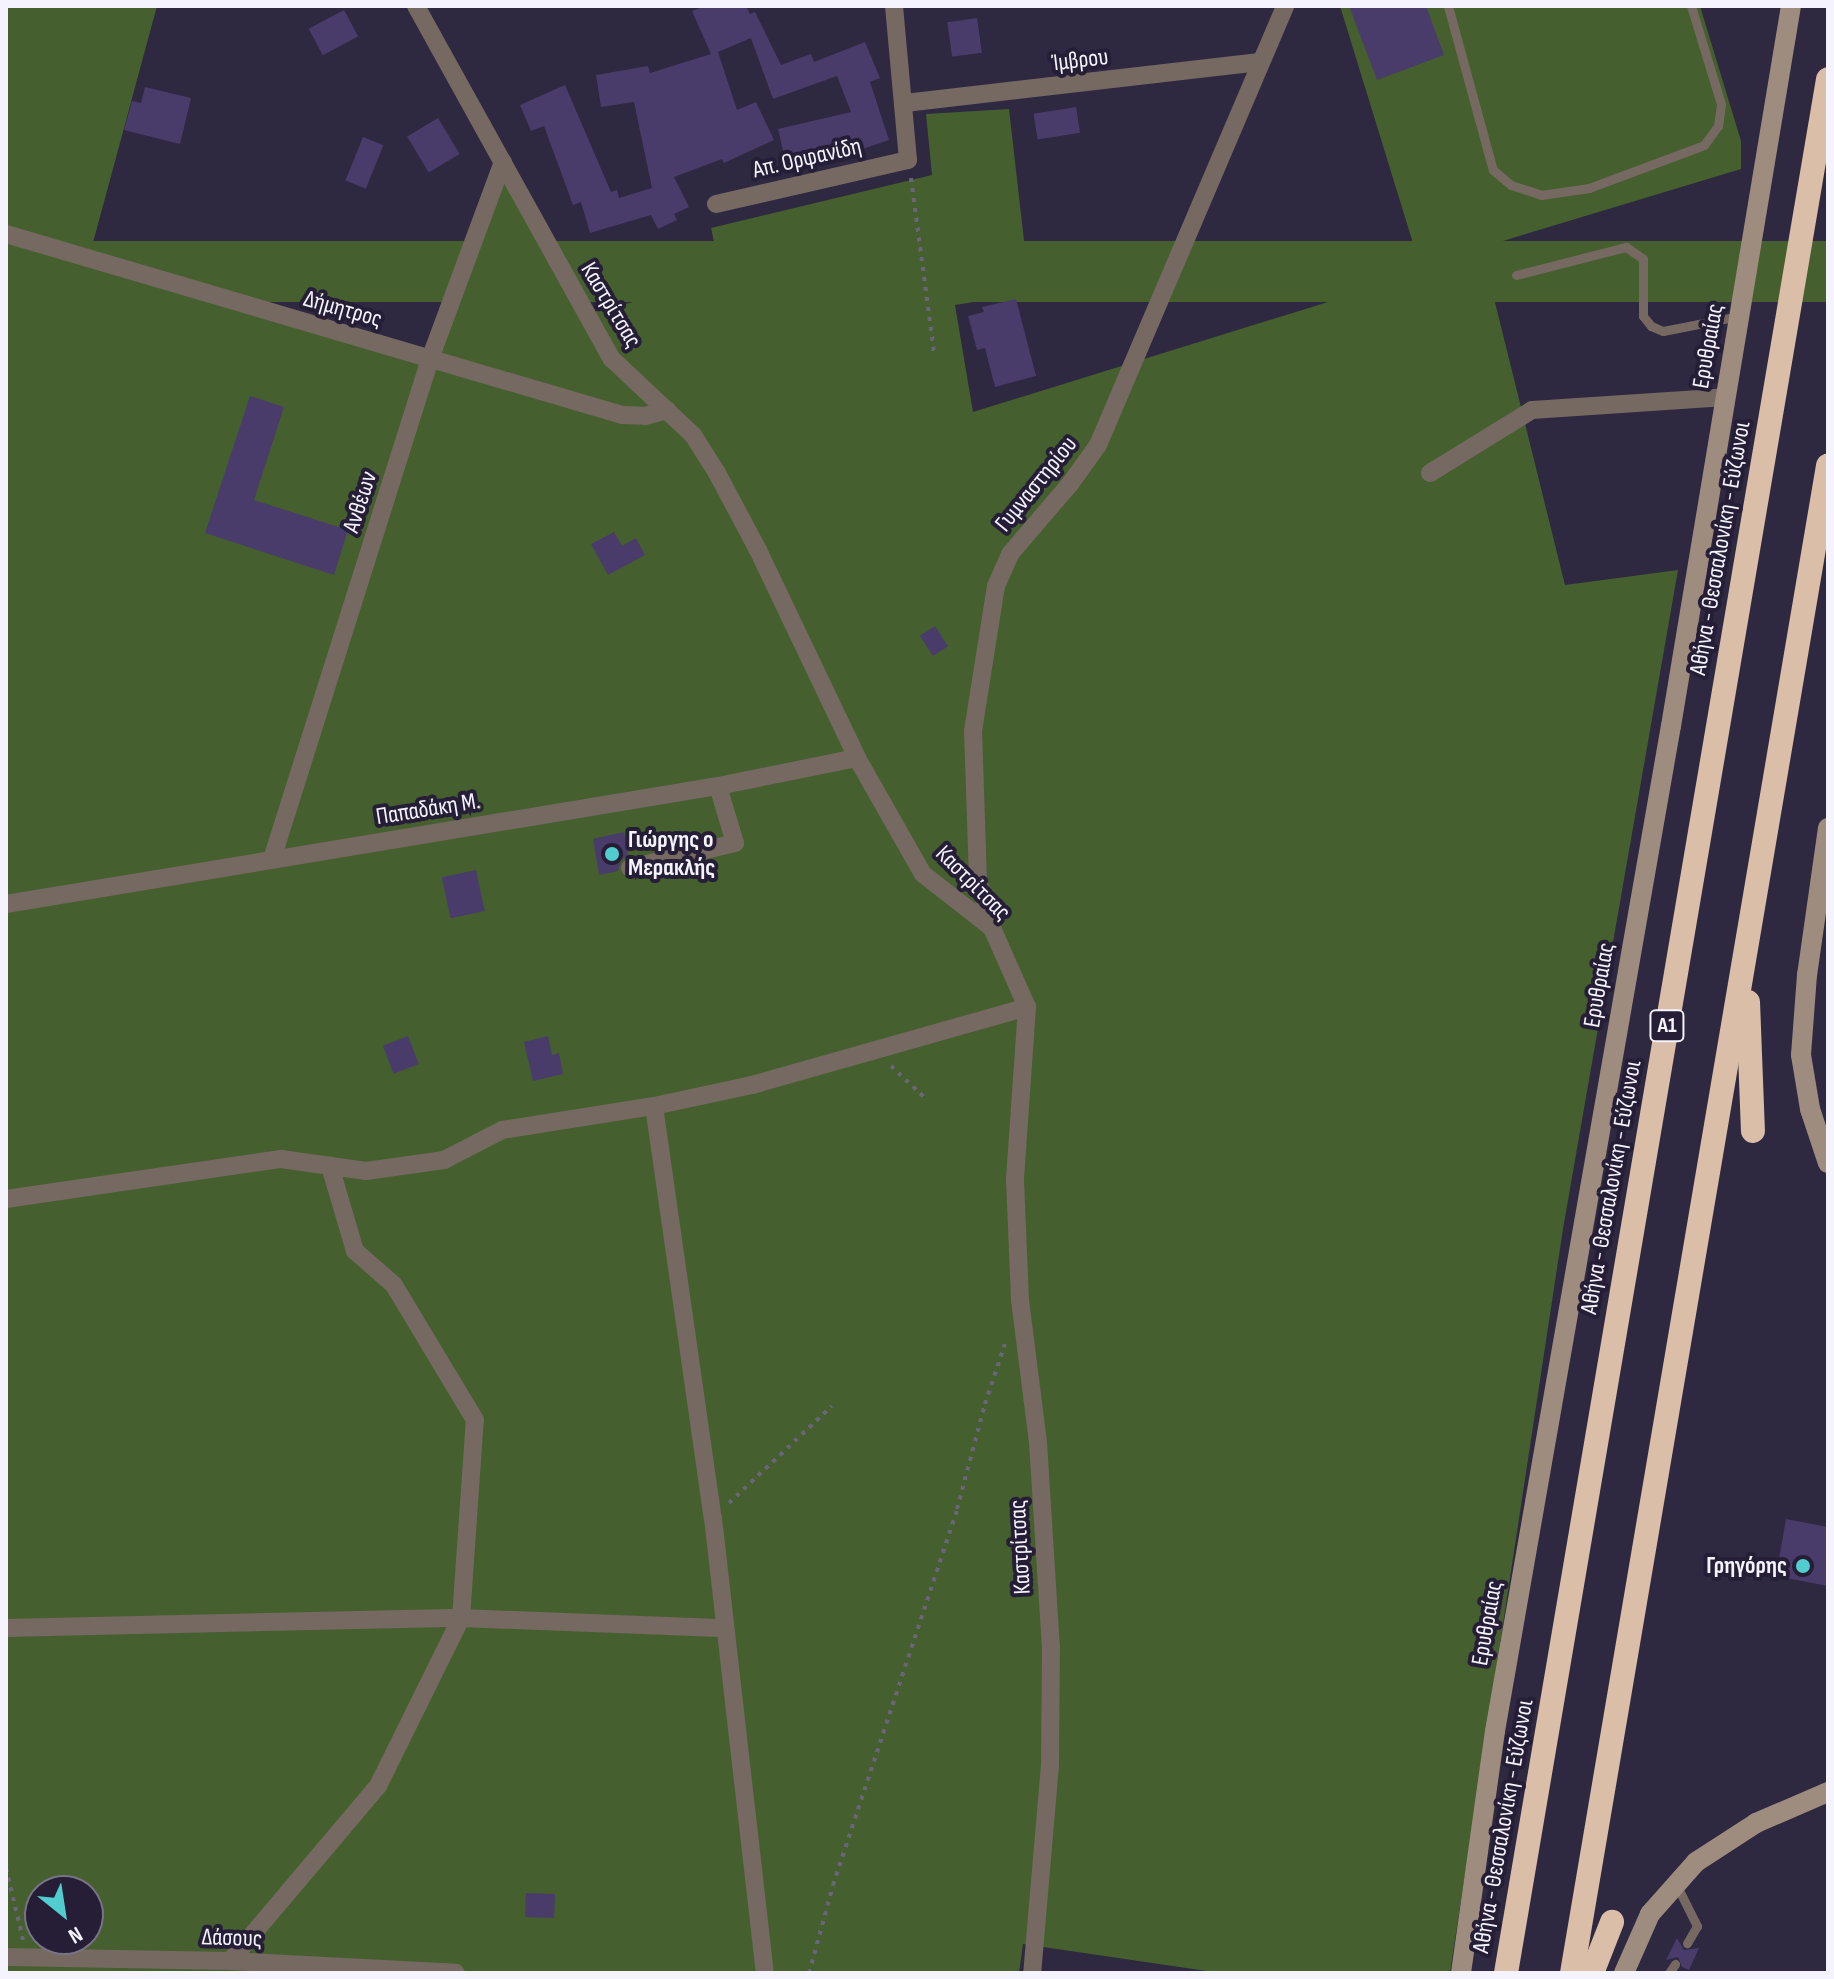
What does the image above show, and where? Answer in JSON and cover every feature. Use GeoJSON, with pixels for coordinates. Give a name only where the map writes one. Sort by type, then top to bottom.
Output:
{"type":"FeatureCollection","features":[{"type":"Feature","properties":{"kind":"highway","name":"Αθήνα - Θεσσαλονίκη - Εύζωνοι"},"geometry":{"type":"LineString","coordinates":[[1506,1973],[1828,79]]}},
{"type":"Feature","properties":{"kind":"highway"},"geometry":{"type":"LineString","coordinates":[[1572,1973],[1828,466]]}},
{"type":"Feature","properties":{"kind":"highway"},"geometry":{"type":"LineString","coordinates":[[1746,951],[1753,1131]]}},
{"type":"Feature","properties":{"kind":"highway"},"geometry":{"type":"LineString","coordinates":[[1592,1973],[1612,1922]]}},
{"type":"Feature","properties":{"kind":"main road","name":"Ερυθραίας"},"geometry":{"type":"LineString","coordinates":[[1461,1973],[1495,1731],[1791,6]]}},
{"type":"Feature","properties":{"kind":"main road"},"geometry":{"type":"LineString","coordinates":[[1828,828],[1807,975],[1801,1055],[1810,1109],[1828,1163]]}},
{"type":"Feature","properties":{"kind":"main road"},"geometry":{"type":"LineString","coordinates":[[1624,1973],[1645,1923],[1676,1883],[1725,1840],[1828,1792]]}},
{"type":"Feature","properties":{"kind":"street","name":"Καστρίτσας"},"geometry":{"type":"LineString","coordinates":[[416,6],[612,359],[693,435],[717,473],[758,550],[857,758],[923,874],[992,928],[1027,1007],[1015,1180],[1020,1300],[1038,1442],[1051,1647],[1050,1765],[1032,1973]]}},
{"type":"Feature","properties":{"kind":"street"},"geometry":{"type":"LineString","coordinates":[[894,6],[908,160]]}},
{"type":"Feature","properties":{"kind":"street","name":"Γυμναστηρίου"},"geometry":{"type":"LineString","coordinates":[[992,928],[978,880],[973,731],[996,586],[1010,554],[1070,484],[1098,445],[1285,6]]}},
{"type":"Feature","properties":{"kind":"street","name":"Ίμβρου"},"geometry":{"type":"LineString","coordinates":[[905,103],[1260,62]]}},
{"type":"Feature","properties":{"kind":"street","name":"Απ. Ορφανίδη"},"geometry":{"type":"LineString","coordinates":[[716,204],[908,160]]}},
{"type":"Feature","properties":{"kind":"street","name":"Ανθέων"},"geometry":{"type":"LineString","coordinates":[[272,859],[430,359],[503,162]]}},
{"type":"Feature","properties":{"kind":"street","name":"Δήμητρος"},"geometry":{"type":"LineString","coordinates":[[6,234],[622,415],[645,416],[667,410]]}},
{"type":"Feature","properties":{"kind":"street"},"geometry":{"type":"LineString","coordinates":[[1430,473],[1532,410],[1726,397]]}},
{"type":"Feature","properties":{"kind":"street","name":"Παπαδάκη Μ."},"geometry":{"type":"LineString","coordinates":[[6,904],[718,786],[857,758]]}},
{"type":"Feature","properties":{"kind":"street"},"geometry":{"type":"LineString","coordinates":[[630,868],[735,843],[718,786]]}},
{"type":"Feature","properties":{"kind":"street"},"geometry":{"type":"LineString","coordinates":[[6,1199],[281,1159],[366,1171],[444,1160],[502,1130],[654,1106],[752,1085],[1027,1007]]}},
{"type":"Feature","properties":{"kind":"street"},"geometry":{"type":"LineString","coordinates":[[654,1106],[713,1518],[765,1973]]}},
{"type":"Feature","properties":{"kind":"street"},"geometry":{"type":"LineString","coordinates":[[230,1961],[378,1786],[461,1618],[475,1420],[394,1285],[355,1251],[330,1166]]}},
{"type":"Feature","properties":{"kind":"street"},"geometry":{"type":"LineString","coordinates":[[6,1628],[461,1618],[725,1628]]}},
{"type":"Feature","properties":{"kind":"street","name":"Δάσους"},"geometry":{"type":"LineString","coordinates":[[6,1957],[230,1961],[456,1973]]}},
{"type":"Feature","properties":{"kind":"lane"},"geometry":{"type":"LineString","coordinates":[[1448,6],[1493,170],[1511,185],[1541,195],[1589,188],[1704,145],[1718,126],[1721,104],[1691,6]]}},
{"type":"Feature","properties":{"kind":"lane"},"geometry":{"type":"LineString","coordinates":[[1516,275],[1626,247],[1643,259],[1643,316],[1651,326],[1663,331],[1739,316]]}},
{"type":"Feature","properties":{"kind":"lane"},"geometry":{"type":"LineString","coordinates":[[1676,1883],[1697,1926],[1687,1943]]}},
{"type":"Feature","properties":{"kind":"path"},"geometry":{"type":"LineString","coordinates":[[908,160],[934,352]]}},
{"type":"Feature","properties":{"kind":"path"},"geometry":{"type":"LineString","coordinates":[[875,1050],[924,1097]]}},
{"type":"Feature","properties":{"kind":"path"},"geometry":{"type":"LineString","coordinates":[[809,1973],[833,1885],[911,1655],[957,1509],[985,1404],[1020,1300]]}},
{"type":"Feature","properties":{"kind":"path"},"geometry":{"type":"LineString","coordinates":[[713,1518],[832,1406]]}},
{"type":"Feature","properties":{"kind":"path"},"geometry":{"type":"LineString","coordinates":[[6,1868],[28,1958]]}},
{"type":"Feature","properties":{"kind":"green space"},"geometry":{"type":"Polygon","coordinates":[[[6,6],[157,6],[91,250],[432,357],[503,165],[585,314],[722,280],[711,228],[932,175],[926,114],[1009,109],[1030,293],[955,305],[973,412],[1483,254],[1565,585],[1678,570],[1563,1229],[1450,1973],[1220,1973],[1023,1944],[1019,1973],[6,1973],[6,6]]]}},
{"type":"Feature","properties":{"kind":"green space"},"geometry":{"type":"Polygon","coordinates":[[[1340,6],[1700,6],[1741,141],[1741,169],[1420,266],[1340,6]]]}},
{"type":"Feature","properties":{"kind":"green space"},"geometry":{"type":"Polygon","coordinates":[[[71,241],[1828,241],[1828,302],[71,302],[71,241]]]}},
{"type":"Feature","properties":{"kind":"building"},"geometry":{"type":"Polygon","coordinates":[[[705,6],[746,6],[750,14],[755,12],[781,65],[811,54],[814,62],[865,42],[880,78],[870,82],[889,140],[845,155],[842,146],[785,159],[778,129],[851,112],[837,76],[773,99],[751,38],[718,52],[737,110],[756,102],[774,140],[724,163],[722,159],[674,177],[689,207],[674,214],[677,220],[658,229],[651,215],[590,233],[581,202],[573,205],[544,126],[531,131],[520,105],[565,85],[611,192],[617,190],[619,198],[652,188],[634,102],[601,107],[596,75],[648,66],[650,73],[711,54],[692,11],[705,6]]]}},
{"type":"Feature","properties":{"kind":"building"},"geometry":{"type":"Polygon","coordinates":[[[1349,6],[1426,6],[1444,55],[1377,80],[1349,6]]]}},
{"type":"Feature","properties":{"kind":"building"},"geometry":{"type":"Polygon","coordinates":[[[344,10],[358,36],[323,55],[309,29],[344,10]]]}},
{"type":"Feature","properties":{"kind":"building"},"geometry":{"type":"Polygon","coordinates":[[[977,18],[982,53],[952,57],[947,22],[977,18]]]}},
{"type":"Feature","properties":{"kind":"building"},"geometry":{"type":"Polygon","coordinates":[[[145,87],[191,98],[180,144],[124,130],[132,101],[141,103],[145,87]]]}},
{"type":"Feature","properties":{"kind":"building"},"geometry":{"type":"Polygon","coordinates":[[[1076,107],[1080,133],[1038,139],[1034,114],[1076,107]]]}},
{"type":"Feature","properties":{"kind":"building"},"geometry":{"type":"Polygon","coordinates":[[[438,118],[460,154],[429,173],[407,137],[438,118]]]}},
{"type":"Feature","properties":{"kind":"building"},"geometry":{"type":"Polygon","coordinates":[[[363,137],[383,145],[366,189],[345,181],[363,137]]]}},
{"type":"Feature","properties":{"kind":"building"},"geometry":{"type":"Polygon","coordinates":[[[1016,299],[1036,376],[995,387],[985,348],[977,350],[968,316],[984,312],[982,307],[1016,299]]]}},
{"type":"Feature","properties":{"kind":"building"},"geometry":{"type":"Polygon","coordinates":[[[250,396],[284,407],[254,500],[348,530],[334,575],[205,533],[250,396]]]}},
{"type":"Feature","properties":{"kind":"building"},"geometry":{"type":"Polygon","coordinates":[[[614,532],[622,546],[636,538],[645,555],[608,575],[591,544],[614,532]]]}},
{"type":"Feature","properties":{"kind":"building"},"geometry":{"type":"Polygon","coordinates":[[[935,626],[948,646],[933,656],[920,636],[935,626]]]}},
{"type":"Feature","properties":{"kind":"building","name":"Γιώργης ο Μερακλής"},"geometry":{"type":"Polygon","coordinates":[[[624,832],[628,856],[621,860],[618,871],[599,875],[593,839],[624,832]]]}},
{"type":"Feature","properties":{"kind":"building"},"geometry":{"type":"Polygon","coordinates":[[[476,870],[485,911],[450,918],[442,877],[476,870]]]}},
{"type":"Feature","properties":{"kind":"building"},"geometry":{"type":"Polygon","coordinates":[[[408,1036],[419,1064],[394,1074],[383,1046],[408,1036]]]}},
{"type":"Feature","properties":{"kind":"building"},"geometry":{"type":"Polygon","coordinates":[[[548,1036],[552,1055],[559,1053],[563,1074],[533,1081],[524,1042],[548,1036]]]}},
{"type":"Feature","properties":{"kind":"building"},"geometry":{"type":"Polygon","coordinates":[[[1786,1519],[1828,1527],[1828,1586],[1776,1576],[1786,1519]]]}},
{"type":"Feature","properties":{"kind":"building"},"geometry":{"type":"Polygon","coordinates":[[[526,1893],[555,1894],[554,1918],[525,1917],[526,1893]]]}},
{"type":"Feature","properties":{"kind":"building"},"geometry":{"type":"Polygon","coordinates":[[[1677,1938],[1684,1950],[1699,1948],[1689,1970],[1682,1967],[1678,1957],[1666,1960],[1677,1938]]]}},
{"type":"Feature","properties":{"kind":"place","name":"Γιώργης ο Μερακλής"},"geometry":{"type":"Point","coordinates":[612,854]}},
{"type":"Feature","properties":{"kind":"place","name":"Γρηγόρης"},"geometry":{"type":"Point","coordinates":[1803,1566]}}]}
